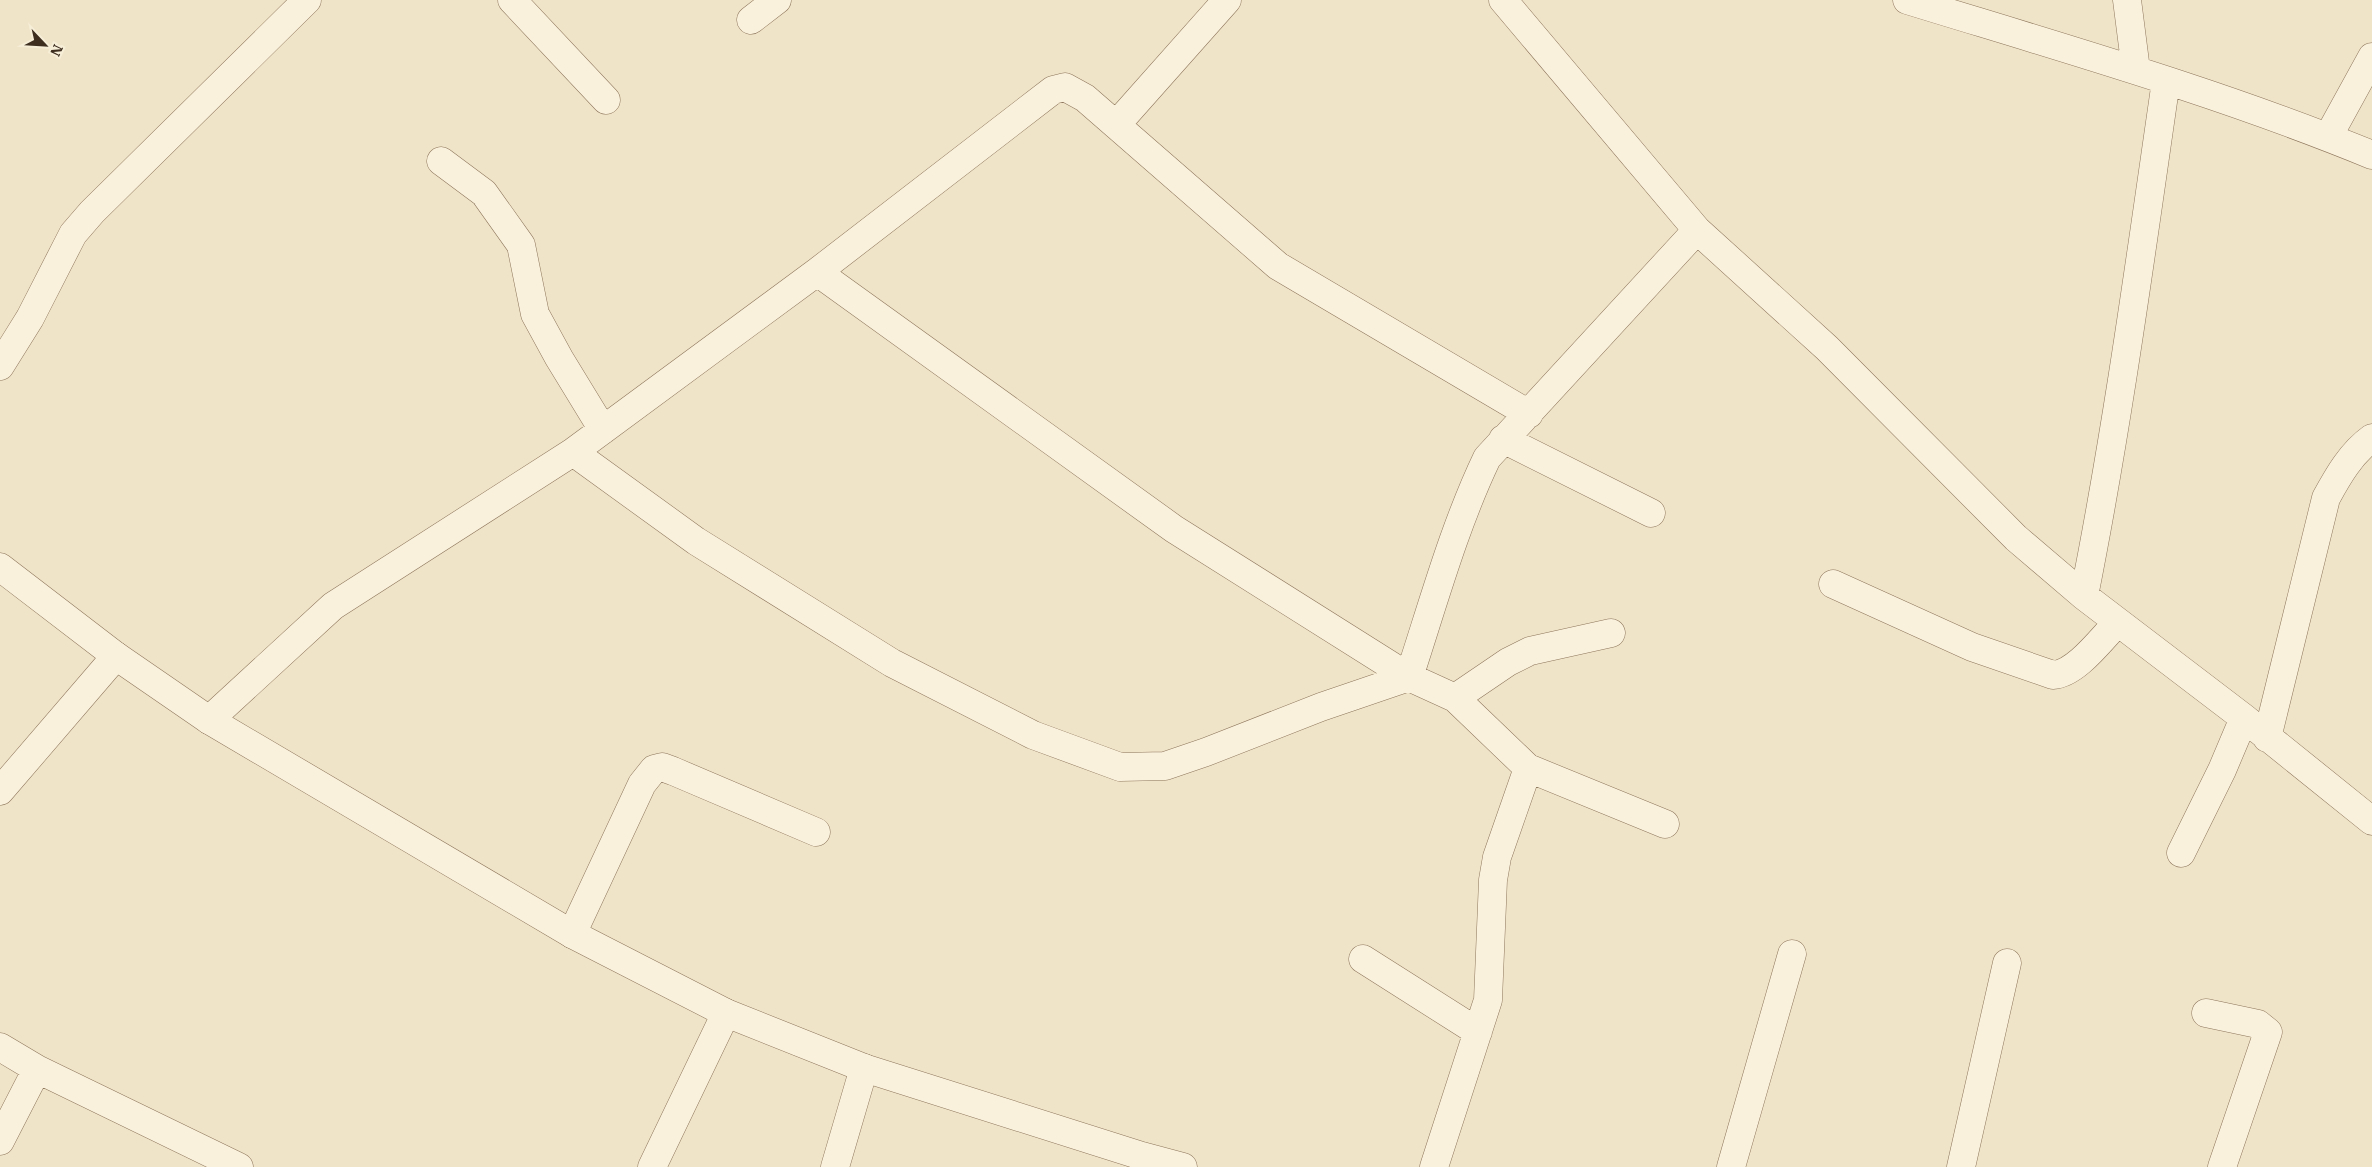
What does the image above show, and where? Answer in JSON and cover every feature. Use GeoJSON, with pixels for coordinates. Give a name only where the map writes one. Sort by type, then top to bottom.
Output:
{"type":"FeatureCollection","features":[{"type":"Feature","properties":{"kind":"street"},"geometry":{"type":"LineString","coordinates":[[0,366],[30,318],[73,234],[92,212],[307,0]]}},
{"type":"Feature","properties":{"kind":"street"},"geometry":{"type":"LineString","coordinates":[[512,0],[606,100]]}},
{"type":"Feature","properties":{"kind":"street"},"geometry":{"type":"LineString","coordinates":[[751,20],[776,0]]}},
{"type":"Feature","properties":{"kind":"street"},"geometry":{"type":"LineString","coordinates":[[1116,125],[1227,0]]}},
{"type":"Feature","properties":{"kind":"street"},"geometry":{"type":"LineString","coordinates":[[1503,0],[1697,230],[1827,348],[2016,538],[2084,596],[2244,718],[2372,822]]}},
{"type":"Feature","properties":{"kind":"street"},"geometry":{"type":"LineString","coordinates":[[1907,0],[2136,70],[2328,137],[2372,155]]}},
{"type":"Feature","properties":{"kind":"street"},"geometry":{"type":"LineString","coordinates":[[2127,0],[2136,70]]}},
{"type":"Feature","properties":{"kind":"street"},"geometry":{"type":"LineString","coordinates":[[2328,137],[2372,57]]}},
{"type":"Feature","properties":{"kind":"street"},"geometry":{"type":"LineString","coordinates":[[2084,596],[2102,507],[2166,81]]}},
{"type":"Feature","properties":{"kind":"street"},"geometry":{"type":"LineString","coordinates":[[209,720],[333,606],[573,452],[817,272],[1053,90],[1065,87],[1074,91],[1116,125],[1278,266],[1529,414]]}},
{"type":"Feature","properties":{"kind":"street"},"geometry":{"type":"LineString","coordinates":[[441,161],[484,193],[520,245],[535,314],[559,358],[603,430]]}},
{"type":"Feature","properties":{"kind":"street"},"geometry":{"type":"LineString","coordinates":[[1409,677],[1477,479],[1487,458],[1697,230]]}},
{"type":"Feature","properties":{"kind":"street"},"geometry":{"type":"LineString","coordinates":[[817,272],[1174,529],[1409,677],[1455,698],[1528,768],[1665,824]]}},
{"type":"Feature","properties":{"kind":"street"},"geometry":{"type":"LineString","coordinates":[[2267,738],[2326,498],[2342,470],[2364,444],[2372,438]]}},
{"type":"Feature","properties":{"kind":"street"},"geometry":{"type":"LineString","coordinates":[[1503,439],[1651,512]]}},
{"type":"Feature","properties":{"kind":"street"},"geometry":{"type":"LineString","coordinates":[[573,452],[696,541],[892,662],[1033,736],[1120,767],[1165,766],[1321,707],[1409,677]]}},
{"type":"Feature","properties":{"kind":"street"},"geometry":{"type":"LineString","coordinates":[[0,567],[116,656],[209,720],[572,934],[726,1013],[864,1068],[1141,1162],[1183,1167]]}},
{"type":"Feature","properties":{"kind":"street"},"geometry":{"type":"LineString","coordinates":[[1833,584],[1972,647],[2053,675],[2061,674],[2073,668],[2118,622]]}},
{"type":"Feature","properties":{"kind":"street"},"geometry":{"type":"LineString","coordinates":[[1455,698],[1508,662],[1530,651],[1611,633]]}},
{"type":"Feature","properties":{"kind":"street"},"geometry":{"type":"LineString","coordinates":[[0,791],[116,656]]}},
{"type":"Feature","properties":{"kind":"street"},"geometry":{"type":"LineString","coordinates":[[2181,853],[2222,770],[2244,718]]}},
{"type":"Feature","properties":{"kind":"street"},"geometry":{"type":"LineString","coordinates":[[572,934],[642,784],[654,769],[662,767],[673,771],[816,832]]}},
{"type":"Feature","properties":{"kind":"street"},"geometry":{"type":"LineString","coordinates":[[1434,1167],[1488,1000],[1491,902],[1497,857],[1528,768]]}},
{"type":"Feature","properties":{"kind":"street"},"geometry":{"type":"LineString","coordinates":[[1731,1167],[1792,954]]}},
{"type":"Feature","properties":{"kind":"street"},"geometry":{"type":"LineString","coordinates":[[1363,959],[1478,1032]]}},
{"type":"Feature","properties":{"kind":"street"},"geometry":{"type":"LineString","coordinates":[[1961,1167],[2007,963]]}},
{"type":"Feature","properties":{"kind":"street"},"geometry":{"type":"LineString","coordinates":[[652,1167],[726,1013]]}},
{"type":"Feature","properties":{"kind":"street"},"geometry":{"type":"LineString","coordinates":[[2206,1013],[2258,1024],[2265,1027],[2268,1032],[2267,1040],[2222,1167]]}},
{"type":"Feature","properties":{"kind":"street"},"geometry":{"type":"LineString","coordinates":[[0,1047],[37,1069],[238,1167]]}},
{"type":"Feature","properties":{"kind":"street"},"geometry":{"type":"LineString","coordinates":[[835,1167],[864,1068]]}},
{"type":"Feature","properties":{"kind":"street"},"geometry":{"type":"LineString","coordinates":[[0,1140],[37,1069]]}}]}
